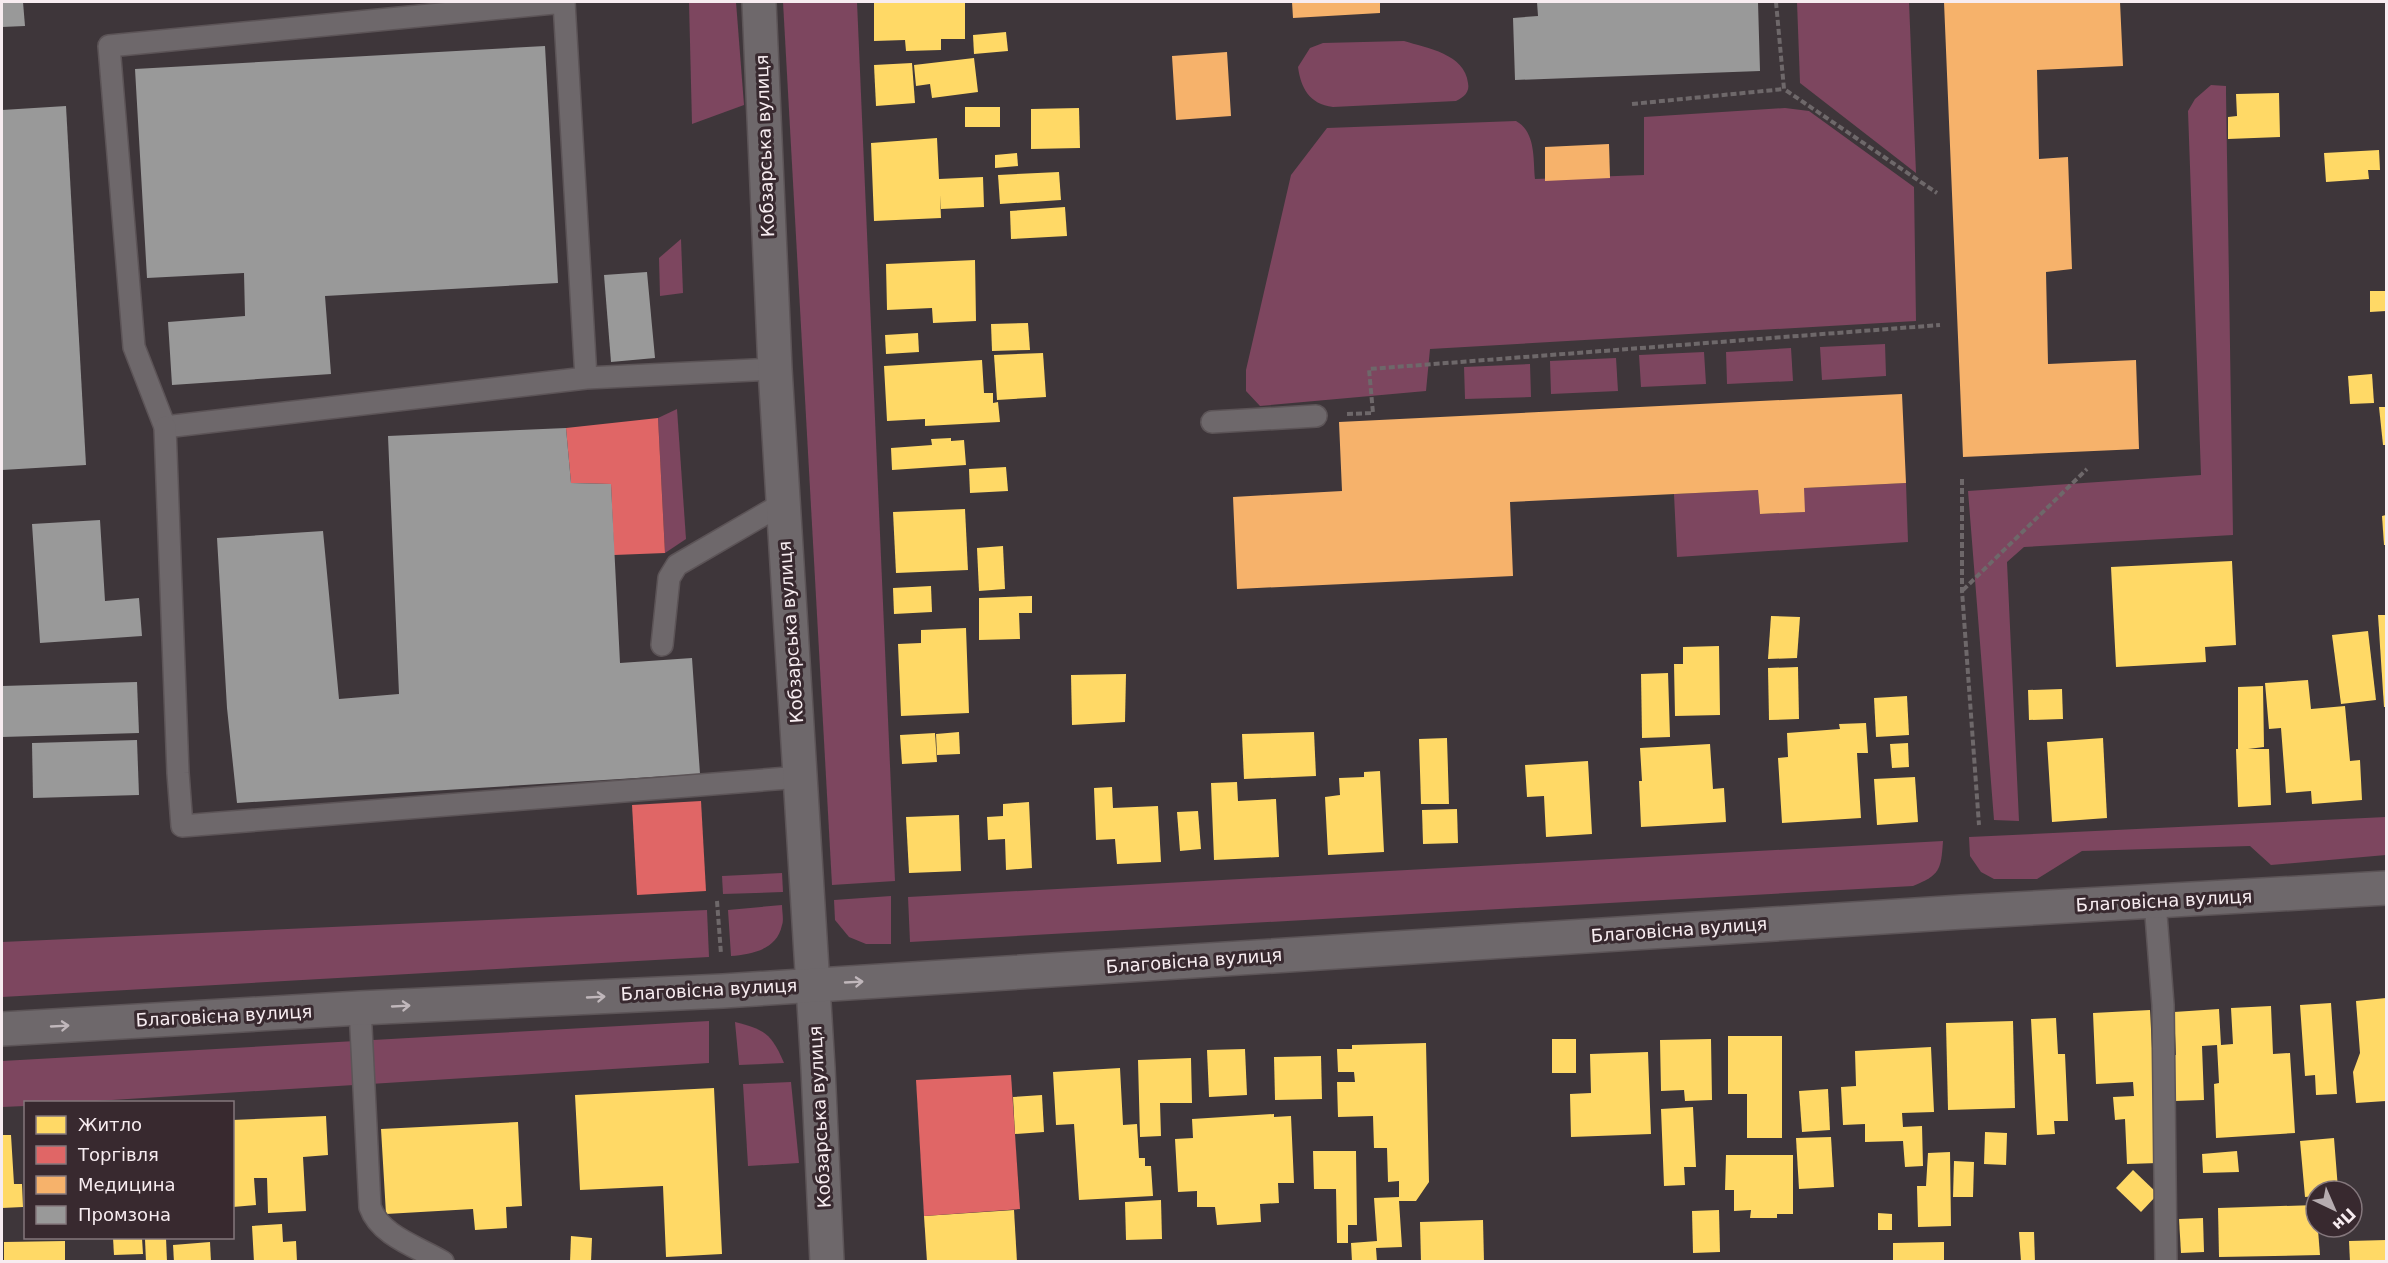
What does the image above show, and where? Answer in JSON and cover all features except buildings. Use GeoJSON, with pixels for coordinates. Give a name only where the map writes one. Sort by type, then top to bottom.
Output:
{"type":"FeatureCollection","features":[{"type":"Feature","properties":{"kind":"main road","name":"Кобзарська вулиця"},"geometry":{"type":"LineString","coordinates":[[759,2],[782,504],[801,777],[827,1262]]}},
{"type":"Feature","properties":{"kind":"main road","name":"Благовісна вулиця"},"geometry":{"type":"LineString","coordinates":[[2,1029],[812,985],[2386,888]]}},
{"type":"Feature","properties":{"kind":"lane"},"geometry":{"type":"LineString","coordinates":[[586,378],[564,2],[109,46],[134,347],[165,427],[182,826],[801,777]]}},
{"type":"Feature","properties":{"kind":"lane"},"geometry":{"type":"LineString","coordinates":[[165,427],[586,378],[775,369]]}},
{"type":"Feature","properties":{"kind":"lane"},"geometry":{"type":"LineString","coordinates":[[1212,422],[1316,416]]}},
{"type":"Feature","properties":{"kind":"lane"},"geometry":{"type":"LineString","coordinates":[[662,645],[669,578],[677,565],[782,504]]}},
{"type":"Feature","properties":{"kind":"lane"},"geometry":{"type":"LineString","coordinates":[[2156,902],[2163,1005],[2166,1262]]}},
{"type":"Feature","properties":{"kind":"lane"},"geometry":{"type":"LineString","coordinates":[[360,1008],[370,1207],[374,1219],[384,1228],[443,1262]]}},
{"type":"Feature","properties":{"kind":"path"},"geometry":{"type":"LineString","coordinates":[[1776,2],[1784,88]]}},
{"type":"Feature","properties":{"kind":"path"},"geometry":{"type":"LineString","coordinates":[[1632,104],[1784,88],[1937,193]]}},
{"type":"Feature","properties":{"kind":"path"},"geometry":{"type":"LineString","coordinates":[[1316,416],[1373,413],[1369,369],[1940,325]]}},
{"type":"Feature","properties":{"kind":"path"},"geometry":{"type":"LineString","coordinates":[[1962,591],[2087,469]]}},
{"type":"Feature","properties":{"kind":"path"},"geometry":{"type":"LineString","coordinates":[[1962,479],[1962,591],[1980,825]]}},
{"type":"Feature","properties":{"kind":"path"},"geometry":{"type":"LineString","coordinates":[[717,901],[721,957]]}},
{"type":"Feature","properties":{"kind":"shaded area"},"geometry":{"type":"Polygon","coordinates":[[[689,2],[736,2],[744,105],[692,124],[689,2]]]}},
{"type":"Feature","properties":{"kind":"shaded area"},"geometry":{"type":"Polygon","coordinates":[[[783,2],[857,2],[895,881],[832,885],[783,2]]]}},
{"type":"Feature","properties":{"kind":"shaded area"},"geometry":{"type":"Polygon","coordinates":[[[1797,2],[1909,2],[1916,173],[1800,83],[1797,2]]]}},
{"type":"Feature","properties":{"kind":"shaded area"},"geometry":{"type":"Polygon","coordinates":[[[1404,41],[1444,54],[1460,65],[1468,83],[1466,94],[1456,101],[1333,107],[1312,99],[1301,82],[1298,67],[1310,48],[1323,43],[1404,41]]]}},
{"type":"Feature","properties":{"kind":"shaded area"},"geometry":{"type":"Polygon","coordinates":[[[2211,85],[2226,86],[2233,535],[2024,547],[2007,562],[2019,821],[1994,820],[1968,491],[2201,475],[2188,111],[2195,99],[2211,85]]]}},
{"type":"Feature","properties":{"kind":"shaded area"},"geometry":{"type":"Polygon","coordinates":[[[1785,108],[1809,111],[1914,187],[1916,321],[1430,349],[1426,391],[1260,406],[1246,391],[1246,370],[1291,175],[1327,128],[1516,121],[1527,132],[1530,139],[1535,179],[1644,175],[1644,117],[1785,108]]]}},
{"type":"Feature","properties":{"kind":"shaded area"},"geometry":{"type":"Polygon","coordinates":[[[681,239],[683,293],[660,296],[659,258],[681,239]]]}},
{"type":"Feature","properties":{"kind":"shaded area"},"geometry":{"type":"Polygon","coordinates":[[[1885,344],[1886,376],[1822,380],[1820,347],[1885,344]]]}},
{"type":"Feature","properties":{"kind":"shaded area"},"geometry":{"type":"Polygon","coordinates":[[[1791,348],[1793,381],[1727,384],[1726,352],[1791,348]]]}},
{"type":"Feature","properties":{"kind":"shaded area"},"geometry":{"type":"Polygon","coordinates":[[[1704,352],[1706,384],[1641,387],[1639,355],[1704,352]]]}},
{"type":"Feature","properties":{"kind":"shaded area"},"geometry":{"type":"Polygon","coordinates":[[[1616,358],[1618,391],[1551,394],[1550,361],[1616,358]]]}},
{"type":"Feature","properties":{"kind":"shaded area"},"geometry":{"type":"Polygon","coordinates":[[[1530,364],[1531,397],[1465,399],[1464,367],[1530,364]]]}},
{"type":"Feature","properties":{"kind":"shaded area"},"geometry":{"type":"Polygon","coordinates":[[[677,409],[686,539],[665,553],[658,418],[677,409]]]}},
{"type":"Feature","properties":{"kind":"shaded area"},"geometry":{"type":"Polygon","coordinates":[[[1906,483],[1908,542],[1677,557],[1674,494],[1758,490],[1760,514],[1804,512],[1804,488],[1906,483]]]}},
{"type":"Feature","properties":{"kind":"shaded area"},"geometry":{"type":"Polygon","coordinates":[[[2386,817],[2386,855],[2271,865],[2250,846],[2082,851],[2037,879],[1994,879],[1981,872],[1970,856],[1969,837],[2386,817]]]}},
{"type":"Feature","properties":{"kind":"shaded area"},"geometry":{"type":"Polygon","coordinates":[[[1943,841],[1940,865],[1934,875],[1913,886],[910,942],[908,897],[1943,841]]]}},
{"type":"Feature","properties":{"kind":"shaded area"},"geometry":{"type":"Polygon","coordinates":[[[782,873],[783,892],[723,894],[722,876],[782,873]]]}},
{"type":"Feature","properties":{"kind":"shaded area"},"geometry":{"type":"Polygon","coordinates":[[[891,896],[891,944],[866,944],[849,937],[835,920],[834,900],[891,896]]]}},
{"type":"Feature","properties":{"kind":"shaded area"},"geometry":{"type":"Polygon","coordinates":[[[782,905],[783,923],[775,940],[755,952],[731,956],[728,910],[782,905]]]}},
{"type":"Feature","properties":{"kind":"shaded area"},"geometry":{"type":"Polygon","coordinates":[[[707,910],[709,957],[2,997],[2,942],[707,910]]]}},
{"type":"Feature","properties":{"kind":"shaded area"},"geometry":{"type":"Polygon","coordinates":[[[709,1021],[709,1063],[96,1101],[24,1101],[24,1106],[2,1107],[2,1061],[709,1021]]]}},
{"type":"Feature","properties":{"kind":"shaded area"},"geometry":{"type":"Polygon","coordinates":[[[735,1022],[766,1034],[775,1045],[784,1063],[739,1065],[735,1022]]]}},
{"type":"Feature","properties":{"kind":"shaded area"},"geometry":{"type":"Polygon","coordinates":[[[791,1082],[799,1163],[748,1166],[743,1084],[791,1082]]]}}]}
